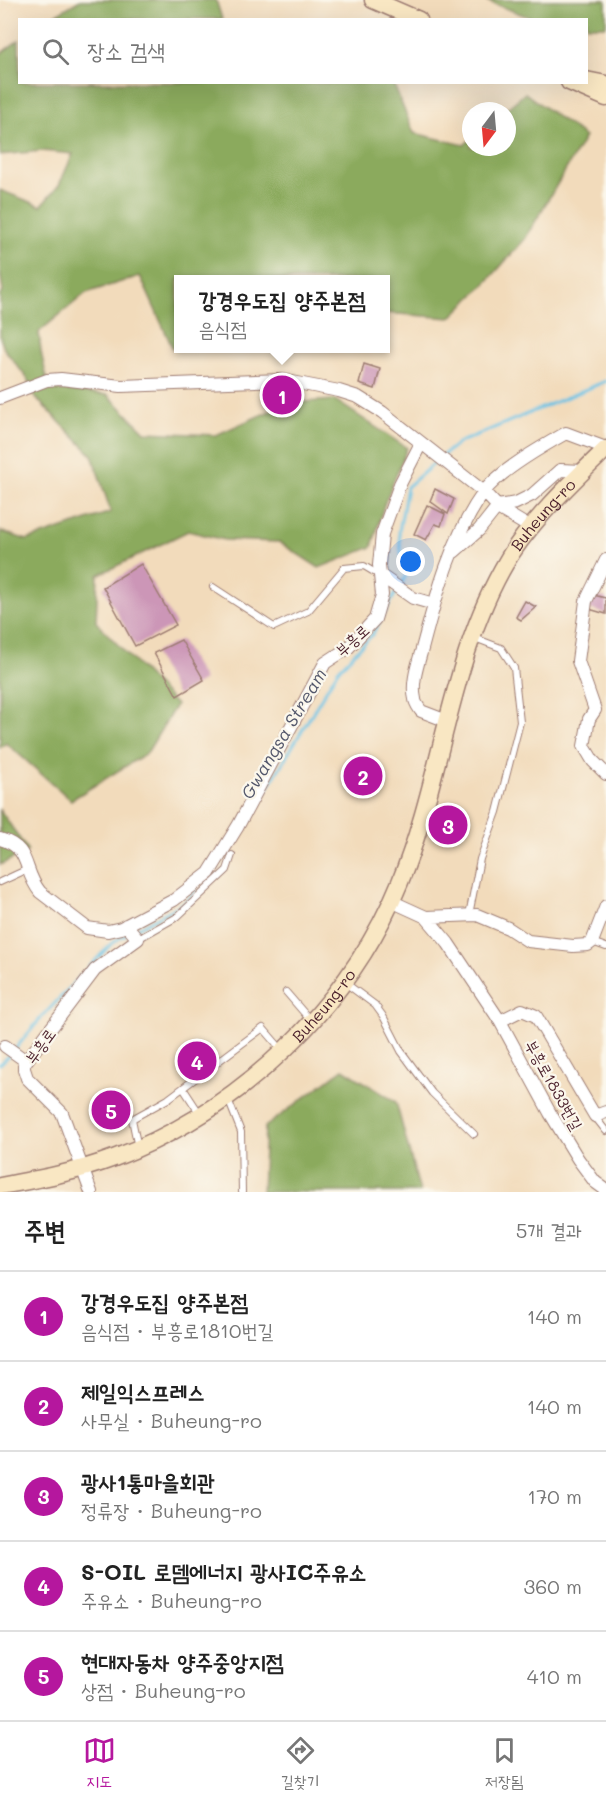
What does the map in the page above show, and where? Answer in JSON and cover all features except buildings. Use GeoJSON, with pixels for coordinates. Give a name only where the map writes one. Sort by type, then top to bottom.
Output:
{"type":"FeatureCollection","features":[{"type":"Feature","properties":{"kind":"main road"},"geometry":{"type":"LineString","coordinates":[[373,0],[414,18]]}},
{"type":"Feature","properties":{"kind":"main road"},"geometry":{"type":"LineString","coordinates":[[588,80],[606,84]]}},
{"type":"Feature","properties":{"kind":"main road"},"geometry":{"type":"LineString","coordinates":[[574,84],[606,98]]}},
{"type":"Feature","properties":{"kind":"main road","name":"Buheung-ro"},"geometry":{"type":"LineString","coordinates":[[531,528],[606,448]]}},
{"type":"Feature","properties":{"kind":"main road"},"geometry":{"type":"LineString","coordinates":[[472,637],[509,557],[531,528]]}},
{"type":"Feature","properties":{"kind":"main road","name":"Buheung-ro"},"geometry":{"type":"LineString","coordinates":[[0,1186],[64,1174],[138,1148],[200,1114],[227,1095],[269,1063],[311,1021],[343,982],[374,934],[400,881],[422,815],[472,637]]}},
{"type":"Feature","properties":{"kind":"street"},"geometry":{"type":"LineString","coordinates":[[0,398],[48,380],[61,379],[121,386],[282,380],[339,391],[358,397],[382,412],[484,492],[498,506],[531,528]]}},
{"type":"Feature","properties":{"kind":"street"},"geometry":{"type":"LineString","coordinates":[[447,721],[421,711],[415,699],[415,676],[434,604],[456,542],[484,492],[490,484],[536,450],[566,434],[606,448]]}},
{"type":"Feature","properties":{"kind":"street","name":"부흥로"},"geometry":{"type":"LineString","coordinates":[[0,838],[20,849],[34,885],[40,892],[87,928],[108,931],[127,926],[174,900],[209,873],[238,826],[325,663],[348,648],[375,619],[382,595],[382,534],[400,484],[425,446]]}},
{"type":"Feature","properties":{"kind":"street"},"geometry":{"type":"LineString","coordinates":[[452,553],[479,530],[498,506],[504,503],[516,503],[532,495],[560,471],[583,471]]}},
{"type":"Feature","properties":{"kind":"street"},"geometry":{"type":"LineString","coordinates":[[606,560],[586,601],[578,661],[595,710],[589,719],[584,746],[593,761],[606,774]]}},
{"type":"Feature","properties":{"kind":"street"},"geometry":{"type":"LineString","coordinates":[[382,577],[413,598],[434,604]]}},
{"type":"Feature","properties":{"kind":"street","name":"부흥로1833번길"},"geometry":{"type":"LineString","coordinates":[[391,901],[432,917],[500,1021],[578,1159],[595,1182],[606,1190]]}},
{"type":"Feature","properties":{"kind":"street"},"geometry":{"type":"LineString","coordinates":[[432,917],[477,915],[508,928],[528,941],[573,946],[588,945],[592,942],[606,906]]}},
{"type":"Feature","properties":{"kind":"street"},"geometry":{"type":"LineString","coordinates":[[127,926],[137,938]]}},
{"type":"Feature","properties":{"kind":"street","name":"부흥로"},"geometry":{"type":"LineString","coordinates":[[91,1192],[62,1113],[27,1077],[24,1069],[26,1061],[95,970],[137,938]]}},
{"type":"Feature","properties":{"kind":"street","name":"부흥로1833번길"},"geometry":{"type":"LineString","coordinates":[[500,1021],[522,1010],[536,1016],[600,1114]]}},
{"type":"Feature","properties":{"kind":"street"},"geometry":{"type":"LineString","coordinates":[[6,1047],[26,1061]]}},
{"type":"Feature","properties":{"kind":"lane"},"geometry":{"type":"LineString","coordinates":[[213,586],[274,627],[308,611],[344,568],[364,566],[382,577]]}},
{"type":"Feature","properties":{"kind":"lane"},"geometry":{"type":"LineString","coordinates":[[467,915],[480,860],[497,812],[520,722],[514,668],[501,648],[472,637]]}},
{"type":"Feature","properties":{"kind":"lane"},"geometry":{"type":"LineString","coordinates":[[137,938],[177,917],[227,870],[232,855]]}},
{"type":"Feature","properties":{"kind":"lane"},"geometry":{"type":"LineString","coordinates":[[0,882],[28,869]]}},
{"type":"Feature","properties":{"kind":"lane"},"geometry":{"type":"LineString","coordinates":[[592,942],[606,947]]}},
{"type":"Feature","properties":{"kind":"lane"},"geometry":{"type":"LineString","coordinates":[[343,982],[375,1005],[401,1051],[432,1093],[474,1134]]}},
{"type":"Feature","properties":{"kind":"lane"},"geometry":{"type":"LineString","coordinates":[[286,992],[311,1021]]}},
{"type":"Feature","properties":{"kind":"lane"},"geometry":{"type":"LineString","coordinates":[[138,1148],[132,1119],[168,1099],[263,1028],[282,1051]]}},
{"type":"Feature","properties":{"kind":"lane"},"geometry":{"type":"LineString","coordinates":[[183,1088],[200,1114]]}},
{"type":"Feature","properties":{"kind":"lane"},"geometry":{"type":"LineString","coordinates":[[227,1095],[242,1132],[242,1192]]}},
{"type":"Feature","properties":{"kind":"lane"},"geometry":{"type":"LineString","coordinates":[[600,1114],[606,1131]]}},
{"type":"Feature","properties":{"kind":"green space"},"geometry":{"type":"Polygon","coordinates":[[[80,0],[216,0],[222,18],[50,18],[80,0]]]}},
{"type":"Feature","properties":{"kind":"green space"},"geometry":{"type":"Polygon","coordinates":[[[484,0],[606,0],[606,26],[588,26],[588,18],[531,18],[484,0]]]}},
{"type":"Feature","properties":{"kind":"green space"},"geometry":{"type":"Polygon","coordinates":[[[18,41],[18,84],[393,84],[414,133],[462,145],[462,156],[516,156],[514,102],[525,93],[585,137],[525,239],[485,284],[450,318],[390,313],[390,275],[174,275],[173,349],[140,276],[86,293],[39,332],[49,388],[108,395],[145,432],[216,435],[288,403],[335,400],[407,448],[384,505],[372,547],[319,568],[279,542],[225,540],[188,531],[98,575],[96,622],[176,705],[147,753],[71,800],[6,743],[0,748],[0,531],[27,540],[111,512],[92,455],[33,395],[27,378],[4,349],[0,337],[0,295],[3,292],[0,271],[0,190],[41,206],[59,185],[73,154],[42,151],[0,155],[0,54],[18,41]]]}},
{"type":"Feature","properties":{"kind":"green space"},"geometry":{"type":"Polygon","coordinates":[[[0,810],[28,851],[0,865],[0,810]]]}},
{"type":"Feature","properties":{"kind":"green space"},"geometry":{"type":"Polygon","coordinates":[[[343,1069],[396,1102],[420,1192],[262,1192],[265,1127],[343,1069]]]}},
{"type":"Feature","properties":{"kind":"waterway","name":"Gwangsa Stream"},"geometry":{"type":"LineString","coordinates":[[442,456],[458,443],[606,381]]}},
{"type":"Feature","properties":{"kind":"waterway","name":"Gwangsa Stream"},"geometry":{"type":"LineString","coordinates":[[401,585],[406,576],[399,532],[407,487],[437,461]]}},
{"type":"Feature","properties":{"kind":"waterway","name":"Gwangsa Stream"},"geometry":{"type":"LineString","coordinates":[[242,831],[338,670],[372,635],[397,591]]}},
{"type":"Feature","properties":{"kind":"waterway","name":"Gwangsa Stream"},"geometry":{"type":"LineString","coordinates":[[134,930],[185,902],[196,890]]}},
{"type":"Feature","properties":{"kind":"waterway","name":"Gwangsa Stream"},"geometry":{"type":"LineString","coordinates":[[16,1048],[112,943],[128,933]]}},
{"type":"Feature","properties":{"kind":"waterway","name":"Gwangsa Stream"},"geometry":{"type":"LineString","coordinates":[[0,1064],[12,1053]]}},
{"type":"Feature","properties":{"kind":"place","name":"강경우도집 양주본점"},"geometry":{"type":"Point","coordinates":[282,395]}},
{"type":"Feature","properties":{"kind":"place","name":"제일익스프레스"},"geometry":{"type":"Point","coordinates":[363,776]}},
{"type":"Feature","properties":{"kind":"place","name":"광사1통마을회관"},"geometry":{"type":"Point","coordinates":[448,825]}},
{"type":"Feature","properties":{"kind":"place","name":"S-OIL 로뎀에너지 광사IC주유소"},"geometry":{"type":"Point","coordinates":[197,1061]}},
{"type":"Feature","properties":{"kind":"place","name":"현대자동차 양주중앙지점"},"geometry":{"type":"Point","coordinates":[111,1110]}}]}
